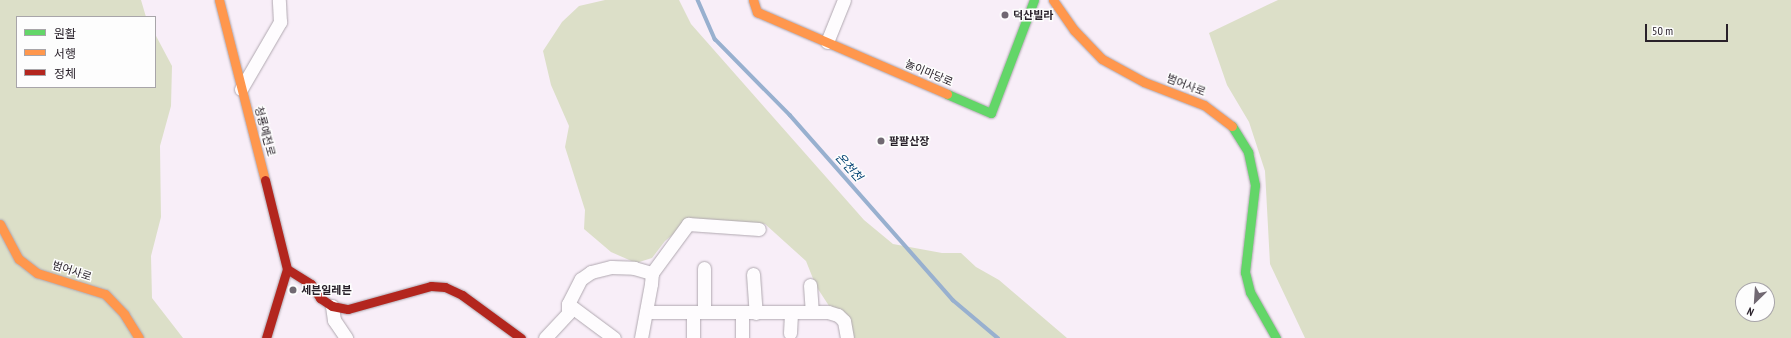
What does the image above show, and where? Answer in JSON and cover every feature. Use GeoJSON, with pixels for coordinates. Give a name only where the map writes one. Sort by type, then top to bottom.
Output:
{"type":"FeatureCollection","features":[{"type":"Feature","properties":{"kind":"street","name":"청룡예전로"},"geometry":{"type":"LineString","coordinates":[[218,0],[287,269]]}},
{"type":"Feature","properties":{"kind":"street"},"geometry":{"type":"LineString","coordinates":[[241,89],[280,22],[279,0]]}},
{"type":"Feature","properties":{"kind":"street","name":"놀이마당로"},"geometry":{"type":"LineString","coordinates":[[753,0],[757,12],[992,113],[1030,2]]}},
{"type":"Feature","properties":{"kind":"street"},"geometry":{"type":"LineString","coordinates":[[827,42],[844,0]]}},
{"type":"Feature","properties":{"kind":"street","name":"범어사로"},"geometry":{"type":"LineString","coordinates":[[1053,0],[1074,30],[1102,59],[1144,82],[1204,105],[1231,124],[1248,152],[1255,185],[1245,272],[1250,292],[1276,338]]}},
{"type":"Feature","properties":{"kind":"street","name":"범어사로"},"geometry":{"type":"LineString","coordinates":[[0,224],[19,259],[37,273],[105,294],[124,314],[139,338]]}},
{"type":"Feature","properties":{"kind":"street"},"geometry":{"type":"LineString","coordinates":[[641,338],[652,273],[688,224],[759,229]]}},
{"type":"Feature","properties":{"kind":"street"},"geometry":{"type":"LineString","coordinates":[[545,338],[568,313],[568,304],[581,279],[592,272],[611,267],[634,268],[652,273]]}},
{"type":"Feature","properties":{"kind":"street"},"geometry":{"type":"LineString","coordinates":[[693,338],[699,312],[704,268]]}},
{"type":"Feature","properties":{"kind":"street"},"geometry":{"type":"LineString","coordinates":[[266,338],[287,269],[311,284],[320,298],[332,306],[348,309],[431,286],[445,287],[462,296],[521,338]]}},
{"type":"Feature","properties":{"kind":"street"},"geometry":{"type":"LineString","coordinates":[[753,274],[756,313]]}},
{"type":"Feature","properties":{"kind":"street"},"geometry":{"type":"LineString","coordinates":[[810,285],[812,311]]}},
{"type":"Feature","properties":{"kind":"street"},"geometry":{"type":"LineString","coordinates":[[568,304],[614,338]]}},
{"type":"Feature","properties":{"kind":"street"},"geometry":{"type":"LineString","coordinates":[[332,306],[334,320],[346,338]]}},
{"type":"Feature","properties":{"kind":"street"},"geometry":{"type":"LineString","coordinates":[[646,312],[756,313],[812,311],[838,315],[844,321],[847,338]]}},
{"type":"Feature","properties":{"kind":"street"},"geometry":{"type":"LineString","coordinates":[[790,333],[791,312]]}},
{"type":"Feature","properties":{"kind":"street"},"geometry":{"type":"LineString","coordinates":[[742,313],[742,338]]}},
{"type":"Feature","properties":{"kind":"green space"},"geometry":{"type":"Polygon","coordinates":[[[0,0],[141,0],[146,16],[16,16],[16,88],[156,88],[156,36],[172,66],[171,106],[160,146],[161,217],[151,256],[152,298],[183,338],[0,338],[0,0]]]}},
{"type":"Feature","properties":{"kind":"green space"},"geometry":{"type":"Polygon","coordinates":[[[605,0],[679,0],[691,24],[864,220],[893,244],[942,253],[961,253],[976,267],[999,280],[1067,338],[850,338],[816,286],[806,261],[765,224],[692,219],[665,241],[652,258],[636,263],[611,252],[584,229],[585,210],[565,147],[569,126],[551,85],[543,51],[562,22],[579,6],[605,0]]]}},
{"type":"Feature","properties":{"kind":"green space"},"geometry":{"type":"Polygon","coordinates":[[[1278,0],[1791,0],[1791,338],[1305,338],[1270,264],[1265,171],[1249,122],[1227,85],[1209,33],[1278,0]]]}},
{"type":"Feature","properties":{"kind":"waterway","name":"온천천"},"geometry":{"type":"LineString","coordinates":[[698,0],[715,39],[790,115],[953,300],[998,338]]}},
{"type":"Feature","properties":{"kind":"traffic: fast"},"geometry":{"type":"LineString","coordinates":[[947,94],[991,113],[1034,0]]}},
{"type":"Feature","properties":{"kind":"traffic: fast"},"geometry":{"type":"LineString","coordinates":[[1232,126],[1248,152],[1255,185],[1245,272],[1250,292],[1276,338]]}},
{"type":"Feature","properties":{"kind":"traffic: slow"},"geometry":{"type":"LineString","coordinates":[[219,0],[265,180]]}},
{"type":"Feature","properties":{"kind":"traffic: slow"},"geometry":{"type":"LineString","coordinates":[[753,0],[757,12],[947,94]]}},
{"type":"Feature","properties":{"kind":"traffic: slow"},"geometry":{"type":"LineString","coordinates":[[1053,0],[1074,30],[1102,59],[1144,82],[1204,105],[1232,126]]}},
{"type":"Feature","properties":{"kind":"traffic: slow"},"geometry":{"type":"LineString","coordinates":[[0,224],[19,259],[37,273],[105,294],[124,314],[139,338]]}},
{"type":"Feature","properties":{"kind":"traffic: jam"},"geometry":{"type":"LineString","coordinates":[[265,180],[287,269],[266,338]]}},
{"type":"Feature","properties":{"kind":"traffic: jam"},"geometry":{"type":"LineString","coordinates":[[287,269],[311,284],[320,298],[332,306],[348,309],[431,286],[445,287],[462,295],[521,338]]}},
{"type":"Feature","properties":{"kind":"place","name":"덕산빌라"},"geometry":{"type":"Point","coordinates":[1005,15]}},
{"type":"Feature","properties":{"kind":"place","name":"팔팔산장"},"geometry":{"type":"Point","coordinates":[881,141]}},
{"type":"Feature","properties":{"kind":"place","name":"세븐일레븐"},"geometry":{"type":"Point","coordinates":[293,290]}}]}
